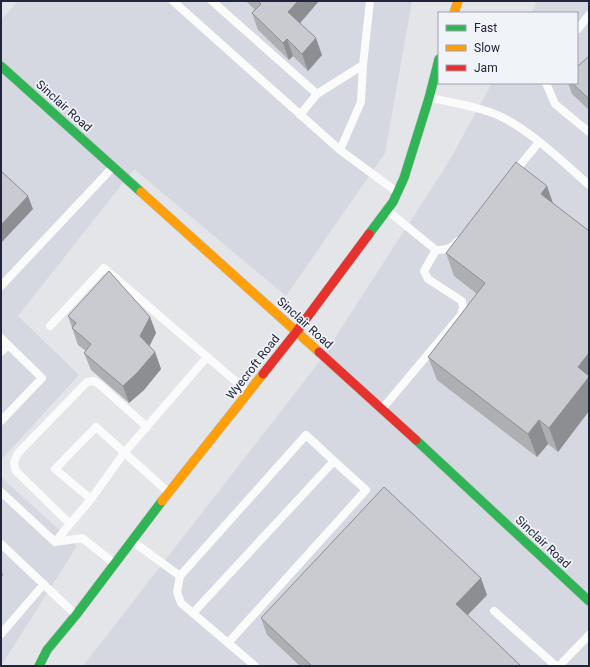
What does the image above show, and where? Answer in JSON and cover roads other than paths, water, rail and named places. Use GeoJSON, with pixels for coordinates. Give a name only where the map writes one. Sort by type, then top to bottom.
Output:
{"type":"FeatureCollection","features":[{"type":"Feature","properties":{"kind":"street"},"geometry":{"type":"LineString","coordinates":[[454,12],[458,1]]}},
{"type":"Feature","properties":{"kind":"street","name":"Wyecroft Road"},"geometry":{"type":"LineString","coordinates":[[39,666],[47,650],[76,615],[169,492],[297,331],[393,202],[404,178],[429,98],[438,63]]}},
{"type":"Feature","properties":{"kind":"street","name":"Sinclair Road"},"geometry":{"type":"LineString","coordinates":[[1,66],[297,331],[589,601]]}},
{"type":"Feature","properties":{"kind":"lane"},"geometry":{"type":"LineString","coordinates":[[173,1],[340,150],[398,192]]}},
{"type":"Feature","properties":{"kind":"lane"},"geometry":{"type":"LineString","coordinates":[[212,1],[317,94]]}},
{"type":"Feature","properties":{"kind":"lane"},"geometry":{"type":"LineString","coordinates":[[340,150],[361,102],[363,65],[370,1]]}},
{"type":"Feature","properties":{"kind":"lane"},"geometry":{"type":"LineString","coordinates":[[578,29],[589,15]]}},
{"type":"Feature","properties":{"kind":"lane"},"geometry":{"type":"LineString","coordinates":[[300,115],[317,94],[363,65]]}},
{"type":"Feature","properties":{"kind":"lane"},"geometry":{"type":"LineString","coordinates":[[546,84],[555,104],[589,132]]}},
{"type":"Feature","properties":{"kind":"lane"},"geometry":{"type":"LineString","coordinates":[[429,98],[473,106],[492,112],[514,124],[539,142],[589,185]]}},
{"type":"Feature","properties":{"kind":"lane"},"geometry":{"type":"LineString","coordinates":[[509,178],[539,142]]}},
{"type":"Feature","properties":{"kind":"lane"},"geometry":{"type":"LineString","coordinates":[[1,286],[113,167]]}},
{"type":"Feature","properties":{"kind":"lane"},"geometry":{"type":"LineString","coordinates":[[387,210],[436,250],[445,250],[454,246],[464,234]]}},
{"type":"Feature","properties":{"kind":"lane"},"geometry":{"type":"LineString","coordinates":[[382,409],[461,315],[464,308],[462,301],[428,279],[424,271],[436,250]]}},
{"type":"Feature","properties":{"kind":"lane"},"geometry":{"type":"LineString","coordinates":[[50,326],[104,268],[248,393]]}},
{"type":"Feature","properties":{"kind":"lane"},"geometry":{"type":"LineString","coordinates":[[1,338],[42,378],[1,421]]}},
{"type":"Feature","properties":{"kind":"lane"},"geometry":{"type":"LineString","coordinates":[[1,352],[8,345]]}},
{"type":"Feature","properties":{"kind":"lane"},"geometry":{"type":"LineString","coordinates":[[55,542],[91,499],[124,452],[207,357]]}},
{"type":"Feature","properties":{"kind":"lane"},"geometry":{"type":"LineString","coordinates":[[70,524],[16,471],[14,467],[14,460],[19,452],[87,382],[94,381],[100,385],[147,427]]}},
{"type":"Feature","properties":{"kind":"lane"},"geometry":{"type":"LineString","coordinates":[[91,499],[56,469],[96,427],[169,492]]}},
{"type":"Feature","properties":{"kind":"lane"},"geometry":{"type":"LineString","coordinates":[[228,643],[366,490],[306,435],[180,576],[177,592],[181,603],[255,666]]}},
{"type":"Feature","properties":{"kind":"lane"},"geometry":{"type":"LineString","coordinates":[[193,613],[334,461]]}},
{"type":"Feature","properties":{"kind":"lane"},"geometry":{"type":"LineString","coordinates":[[1,492],[55,542]]}},
{"type":"Feature","properties":{"kind":"lane"},"geometry":{"type":"LineString","coordinates":[[55,542],[82,538],[115,564]]}},
{"type":"Feature","properties":{"kind":"lane"},"geometry":{"type":"LineString","coordinates":[[132,541],[180,576]]}},
{"type":"Feature","properties":{"kind":"lane"},"geometry":{"type":"LineString","coordinates":[[1,544],[76,615]]}},
{"type":"Feature","properties":{"kind":"lane"},"geometry":{"type":"LineString","coordinates":[[1,634],[44,584]]}},
{"type":"Feature","properties":{"kind":"lane"},"geometry":{"type":"LineString","coordinates":[[494,611],[558,666],[589,635]]}}]}
